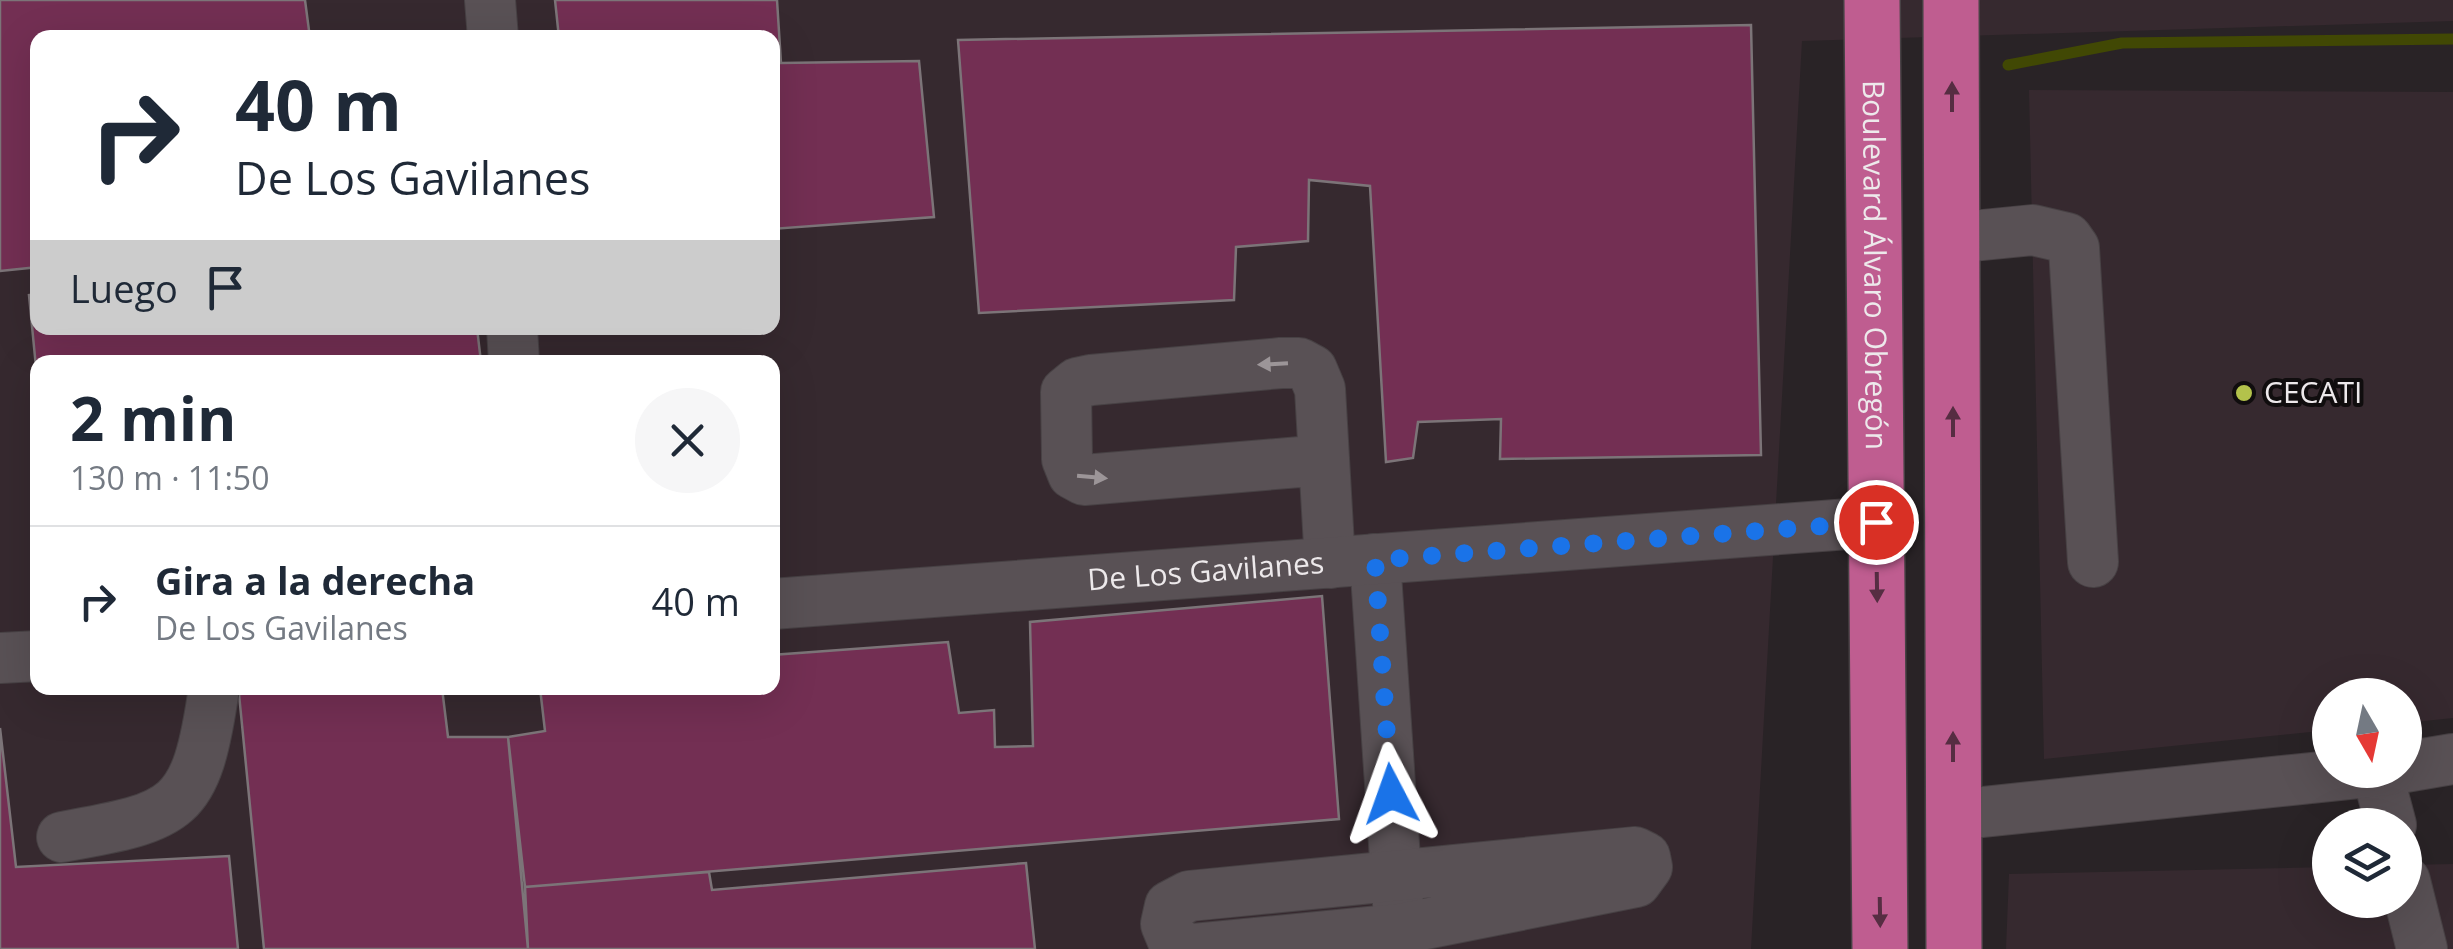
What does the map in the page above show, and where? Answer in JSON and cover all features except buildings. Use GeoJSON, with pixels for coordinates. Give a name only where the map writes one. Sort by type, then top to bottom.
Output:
{"type":"FeatureCollection","features":[{"type":"Feature","properties":{"kind":"highway","name":"Boulevard Álvaro Obregón"},"geometry":{"type":"LineString","coordinates":[[1872,0],[1880,949]]}},
{"type":"Feature","properties":{"kind":"highway"},"geometry":{"type":"LineString","coordinates":[[1951,0],[1954,949]]}},
{"type":"Feature","properties":{"kind":"lane"},"geometry":{"type":"LineString","coordinates":[[490,0],[492,30]]}},
{"type":"Feature","properties":{"kind":"lane"},"geometry":{"type":"LineString","coordinates":[[1952,238],[2033,230],[2067,238],[2074,248],[2093,562]]}},
{"type":"Feature","properties":{"kind":"lane"},"geometry":{"type":"LineString","coordinates":[[1324,460],[1084,480],[1073,474],[1067,459],[1066,392],[1076,382],[1091,380],[1299,363],[1312,370],[1320,389],[1324,460],[1353,561],[1396,873],[1400,929]]}},
{"type":"Feature","properties":{"kind":"lane","name":"De Los Gavilanes"},"geometry":{"type":"LineString","coordinates":[[780,603],[1876,522]]}},
{"type":"Feature","properties":{"kind":"lane"},"geometry":{"type":"LineString","coordinates":[[0,658],[30,656]]}},
{"type":"Feature","properties":{"kind":"lane"},"geometry":{"type":"LineString","coordinates":[[62,837],[145,822],[173,804],[200,764],[213,695]]}},
{"type":"Feature","properties":{"kind":"lane"},"geometry":{"type":"LineString","coordinates":[[2422,764],[2453,759]]}},
{"type":"Feature","properties":{"kind":"lane"},"geometry":{"type":"LineString","coordinates":[[1954,814],[2312,778]]}},
{"type":"Feature","properties":{"kind":"lane"},"geometry":{"type":"LineString","coordinates":[[1635,852],[1645,857],[1647,867],[1636,882],[1400,929],[1192,949],[1173,941],[1166,924],[1170,906],[1189,896],[1635,852]]}},
{"type":"Feature","properties":{"kind":"lane"},"geometry":{"type":"LineString","coordinates":[[2414,918],[2422,949]]}},
{"type":"Feature","properties":{"kind":"shaded area"},"geometry":{"type":"Polygon","coordinates":[[[0,0],[2453,0],[2453,21],[1802,41],[1751,949],[0,949],[0,0]]]}},
{"type":"Feature","properties":{"kind":"shaded area","name":"CECATI"},"geometry":{"type":"Polygon","coordinates":[[[2029,90],[2453,92],[2453,718],[2422,721],[2422,678],[2312,678],[2312,732],[2044,759],[2029,90]]]}},
{"type":"Feature","properties":{"kind":"shaded area"},"geometry":{"type":"Polygon","coordinates":[[[2453,864],[2453,949],[2006,949],[2009,874],[2312,867],[2312,918],[2422,918],[2422,865],[2453,864]]]}},
{"type":"Feature","properties":{"kind":"waterway"},"geometry":{"type":"LineString","coordinates":[[2008,65],[2122,43],[2453,39]]}},
{"type":"Feature","properties":{"kind":"place","name":"CECATI"},"geometry":{"type":"Point","coordinates":[2244,393]}},
{"type":"Feature","properties":{"kind":"route"},"geometry":{"type":"LineString","coordinates":[[1391,794],[1375,560],[1876,522]]}}]}
